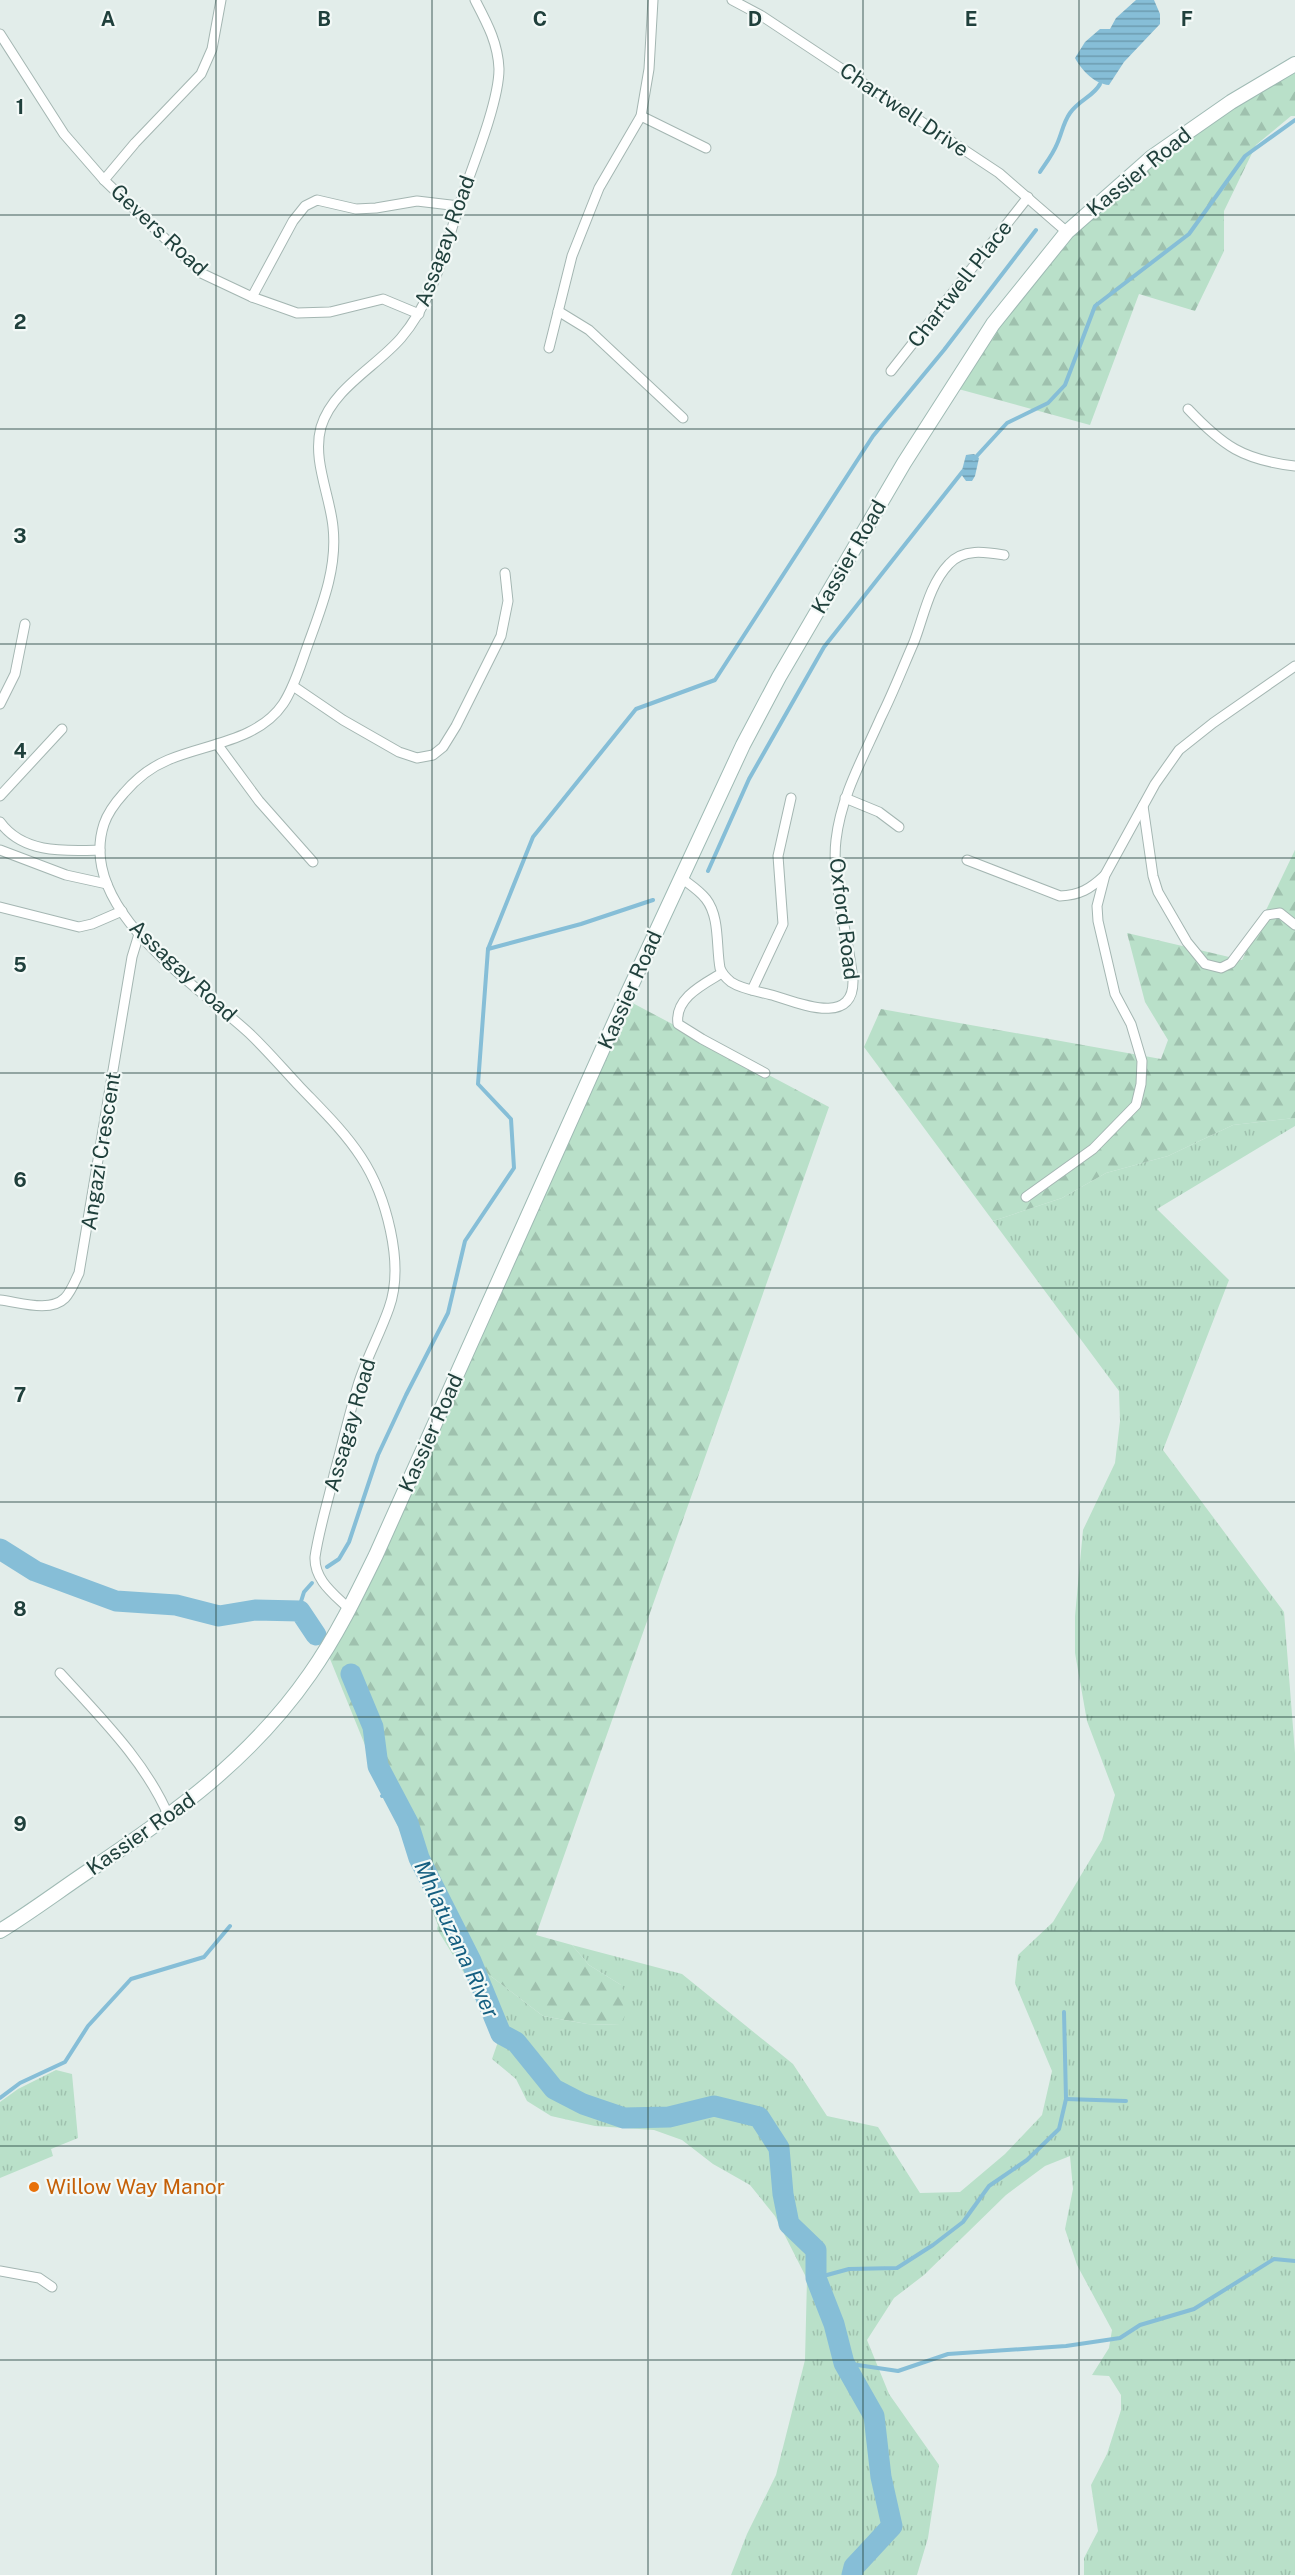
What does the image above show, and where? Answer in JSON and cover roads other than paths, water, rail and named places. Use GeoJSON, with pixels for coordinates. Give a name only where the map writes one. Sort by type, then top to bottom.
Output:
{"type":"FeatureCollection","features":[{"type":"Feature","properties":{"kind":"main road","name":"Kassier Road"},"geometry":{"type":"LineString","coordinates":[[0,1931],[169,1817],[230,1765],[262,1732],[309,1676],[349,1609],[376,1555],[680,877],[742,745],[904,463],[993,324],[1067,232],[1152,157],[1231,102],[1295,64]]}},
{"type":"Feature","properties":{"kind":"street"},"geometry":{"type":"LineString","coordinates":[[104,180],[135,142],[201,74],[212,49],[221,0]]}},
{"type":"Feature","properties":{"kind":"street","name":"Assagay Road"},"geometry":{"type":"LineString","coordinates":[[349,1609],[322,1581],[316,1570],[315,1557],[359,1382],[390,1305],[395,1271],[389,1226],[369,1171],[341,1130],[251,1034],[139,934],[106,884],[100,850],[106,819],[113,806],[130,786],[163,762],[217,744],[266,722],[285,701],[293,686],[324,598],[333,559],[334,531],[319,452],[321,427],[334,402],[400,339],[419,314],[438,271],[477,156],[498,78],[495,42],[475,0]]}},
{"type":"Feature","properties":{"kind":"street"},"geometry":{"type":"LineString","coordinates":[[549,348],[572,255],[599,188],[641,117],[649,69],[653,0]]}},
{"type":"Feature","properties":{"kind":"street","name":"Chartwell Drive"},"geometry":{"type":"LineString","coordinates":[[732,0],[762,16],[999,173],[1067,232]]}},
{"type":"Feature","properties":{"kind":"street","name":"Gevers Road"},"geometry":{"type":"LineString","coordinates":[[0,34],[64,134],[104,180],[201,273],[252,297],[303,314],[330,312],[383,299],[419,314]]}},
{"type":"Feature","properties":{"kind":"street"},"geometry":{"type":"LineString","coordinates":[[641,117],[706,148]]}},
{"type":"Feature","properties":{"kind":"street","name":"Chartwell Place"},"geometry":{"type":"LineString","coordinates":[[891,371],[1028,197]]}},
{"type":"Feature","properties":{"kind":"street"},"geometry":{"type":"LineString","coordinates":[[252,297],[298,212],[311,202],[325,200],[356,208],[376,208],[417,201],[459,206]]}},
{"type":"Feature","properties":{"kind":"street"},"geometry":{"type":"LineString","coordinates":[[558,311],[589,330],[683,418]]}},
{"type":"Feature","properties":{"kind":"street"},"geometry":{"type":"LineString","coordinates":[[1188,409],[1212,434],[1242,454],[1268,462],[1295,466]]}},
{"type":"Feature","properties":{"kind":"street","name":"Oxford Road"},"geometry":{"type":"LineString","coordinates":[[722,973],[734,984],[824,1008],[844,1004],[852,994],[851,963],[835,856],[837,829],[845,798],[914,640],[933,589],[944,570],[958,556],[967,553],[1004,555]]}},
{"type":"Feature","properties":{"kind":"street"},"geometry":{"type":"LineString","coordinates":[[293,686],[343,720],[399,752],[417,758],[433,755],[442,747],[456,726],[501,636],[508,601],[505,573]]}},
{"type":"Feature","properties":{"kind":"street"},"geometry":{"type":"LineString","coordinates":[[0,704],[15,674],[25,624]]}},
{"type":"Feature","properties":{"kind":"street"},"geometry":{"type":"LineString","coordinates":[[1026,1197],[1093,1149],[1136,1105],[1141,1084],[1142,1061],[1131,1024],[1115,994],[1098,921],[1098,906],[1105,875],[1169,762],[1179,750],[1221,717],[1295,666]]}},
{"type":"Feature","properties":{"kind":"street"},"geometry":{"type":"LineString","coordinates":[[0,796],[62,729]]}},
{"type":"Feature","properties":{"kind":"street"},"geometry":{"type":"LineString","coordinates":[[217,744],[259,801],[313,862]]}},
{"type":"Feature","properties":{"kind":"street"},"geometry":{"type":"LineString","coordinates":[[752,990],[783,924],[778,856],[791,798]]}},
{"type":"Feature","properties":{"kind":"street"},"geometry":{"type":"LineString","coordinates":[[845,798],[879,812],[899,827]]}},
{"type":"Feature","properties":{"kind":"street"},"geometry":{"type":"LineString","coordinates":[[1143,806],[1153,876],[1158,892],[1187,942],[1205,964],[1221,968],[1231,963],[1267,915],[1280,913],[1295,925]]}},
{"type":"Feature","properties":{"kind":"street"},"geometry":{"type":"LineString","coordinates":[[0,822],[11,834],[30,846],[67,851],[100,850]]}},
{"type":"Feature","properties":{"kind":"street"},"geometry":{"type":"LineString","coordinates":[[0,850],[66,875],[106,884]]}},
{"type":"Feature","properties":{"kind":"street"},"geometry":{"type":"LineString","coordinates":[[967,860],[1060,896],[1077,895],[1089,889],[1105,875]]}},
{"type":"Feature","properties":{"kind":"street"},"geometry":{"type":"LineString","coordinates":[[680,877],[704,896],[709,904],[714,917],[722,973],[687,997],[678,1015],[678,1024],[765,1073]]}},
{"type":"Feature","properties":{"kind":"street"},"geometry":{"type":"LineString","coordinates":[[0,907],[79,927],[122,911]]}},
{"type":"Feature","properties":{"kind":"street","name":"Angazi Crescent"},"geometry":{"type":"LineString","coordinates":[[0,1300],[42,1305],[58,1303],[67,1296],[79,1274],[132,957],[139,934]]}},
{"type":"Feature","properties":{"kind":"street"},"geometry":{"type":"LineString","coordinates":[[60,1674],[112,1731],[159,1794],[169,1817]]}},
{"type":"Feature","properties":{"kind":"street"},"geometry":{"type":"LineString","coordinates":[[0,2271],[39,2278],[52,2288]]}},
{"type":"Feature","properties":{"kind":"water"},"geometry":{"type":"Polygon","coordinates":[[[1136,0],[1154,0],[1160,14],[1160,24],[1124,62],[1109,85],[1099,82],[1081,68],[1075,58],[1085,42],[1100,29],[1110,29],[1116,18],[1136,0]]]}},
{"type":"Feature","properties":{"kind":"water"},"geometry":{"type":"Polygon","coordinates":[[[974,454],[979,458],[972,481],[966,481],[961,474],[966,455],[974,454]]]}},
{"type":"Feature","properties":{"kind":"waterway"},"geometry":{"type":"LineString","coordinates":[[1040,172],[1055,148],[1070,113],[1100,84]]}},
{"type":"Feature","properties":{"kind":"waterway"},"geometry":{"type":"LineString","coordinates":[[974,459],[1007,423],[1048,403],[1065,385],[1095,306],[1189,234],[1245,156],[1295,120]]}},
{"type":"Feature","properties":{"kind":"waterway"},"geometry":{"type":"LineString","coordinates":[[327,1567],[339,1559],[349,1542],[378,1455],[448,1313],[465,1241],[514,1168],[511,1119],[478,1084],[488,949],[533,837],[636,709],[715,680],[873,436],[944,350],[1036,230]]}},
{"type":"Feature","properties":{"kind":"waterway"},"geometry":{"type":"LineString","coordinates":[[708,871],[749,779],[824,647],[963,471]]}},
{"type":"Feature","properties":{"kind":"waterway"},"geometry":{"type":"LineString","coordinates":[[488,949],[581,924],[653,900]]}},
{"type":"Feature","properties":{"kind":"waterway","name":"Mhlatuzana River"},"geometry":{"type":"LineString","coordinates":[[0,1549],[35,1571],[116,1601],[176,1605],[219,1616],[255,1610],[300,1611],[316,1635]]}},
{"type":"Feature","properties":{"kind":"waterway"},"geometry":{"type":"LineString","coordinates":[[298,1611],[304,1592],[312,1583]]}},
{"type":"Feature","properties":{"kind":"waterway","name":"Mhlatuzana River"},"geometry":{"type":"LineString","coordinates":[[351,1674],[373,1727],[378,1766],[408,1823],[419,1858],[471,1961],[501,2034],[516,2042],[554,2089],[583,2104],[624,2118],[669,2117],[714,2106],[759,2117],[779,2148],[783,2194],[789,2224],[816,2250],[816,2278],[834,2324],[844,2363],[874,2416],[881,2477],[892,2526],[854,2567],[852,2575]]}},
{"type":"Feature","properties":{"kind":"waterway"},"geometry":{"type":"LineString","coordinates":[[382,1796],[392,1790]]}},
{"type":"Feature","properties":{"kind":"waterway"},"geometry":{"type":"LineString","coordinates":[[0,2098],[20,2083],[65,2062],[88,2026],[131,1979],[204,1957],[230,1926]]}},
{"type":"Feature","properties":{"kind":"waterway"},"geometry":{"type":"LineString","coordinates":[[816,2278],[849,2269],[897,2268],[963,2222],[989,2186],[1027,2160],[1059,2129],[1066,2099],[1064,2012]]}},
{"type":"Feature","properties":{"kind":"waterway"},"geometry":{"type":"LineString","coordinates":[[1066,2099],[1126,2101]]}},
{"type":"Feature","properties":{"kind":"waterway"},"geometry":{"type":"LineString","coordinates":[[844,2363],[898,2371],[948,2354],[1066,2346],[1120,2338],[1140,2325],[1194,2309],[1274,2259],[1295,2261]]}},
{"type":"Feature","properties":{"kind":"place","name":"Willow Way Manor"},"geometry":{"type":"Point","coordinates":[34,2187]}}]}
